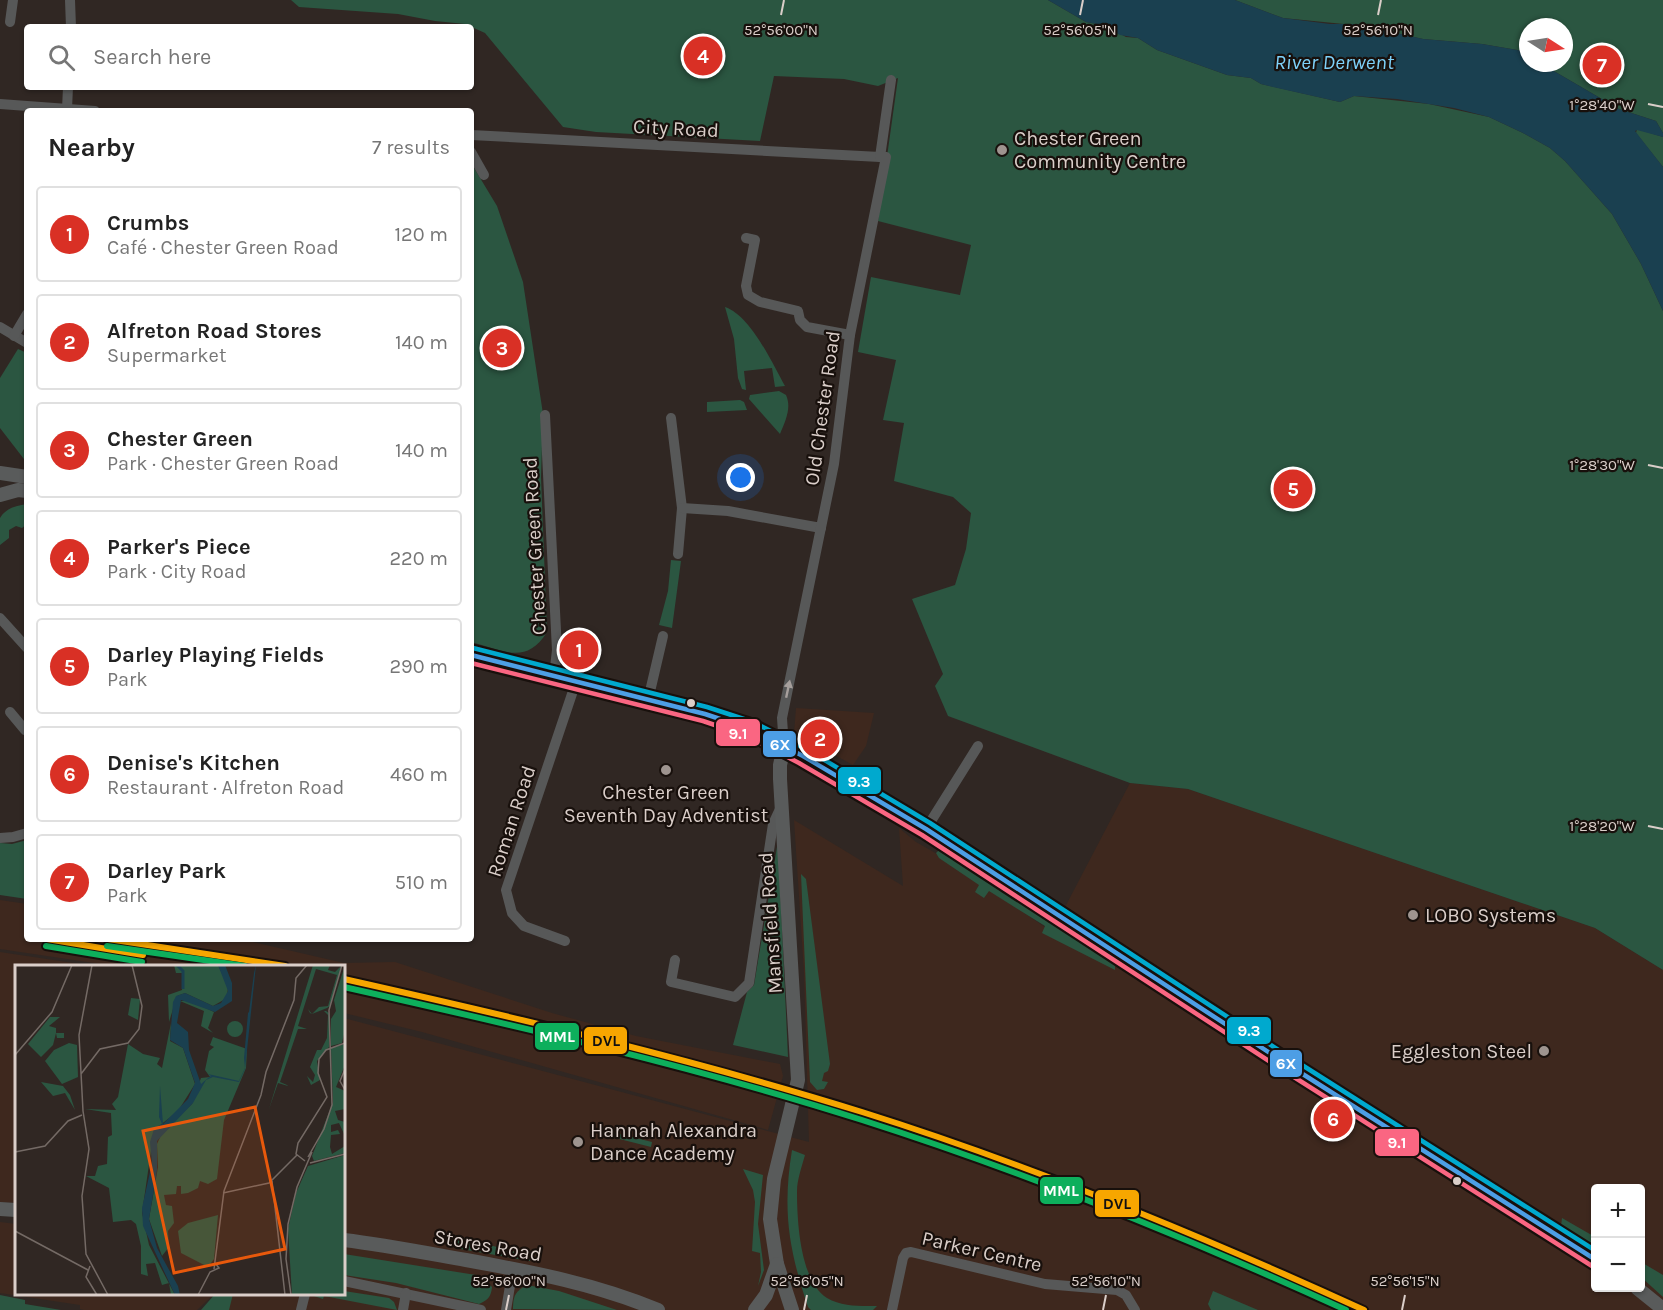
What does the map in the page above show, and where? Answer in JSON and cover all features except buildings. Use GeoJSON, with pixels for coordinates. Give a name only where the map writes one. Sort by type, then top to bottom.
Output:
{"type":"FeatureCollection","features":[{"type":"Feature","properties":{"kind":"street"},"geometry":{"type":"LineString","coordinates":[[10,22],[12,0]]}},
{"type":"Feature","properties":{"kind":"street"},"geometry":{"type":"LineString","coordinates":[[70,0],[71,24]]}},
{"type":"Feature","properties":{"kind":"street","name":"Old Chester Road"},"geometry":{"type":"LineString","coordinates":[[784,747],[782,718],[834,464],[850,335],[886,157],[880,157],[891,80]]}},
{"type":"Feature","properties":{"kind":"street"},"geometry":{"type":"LineString","coordinates":[[67,108],[68,90]]}},
{"type":"Feature","properties":{"kind":"street"},"geometry":{"type":"LineString","coordinates":[[0,104],[54,108]]}},
{"type":"Feature","properties":{"kind":"street","name":"City Road"},"geometry":{"type":"LineString","coordinates":[[474,135],[880,157]]}},
{"type":"Feature","properties":{"kind":"street"},"geometry":{"type":"LineString","coordinates":[[474,157],[484,175]]}},
{"type":"Feature","properties":{"kind":"street"},"geometry":{"type":"LineString","coordinates":[[746,238],[755,240],[746,286],[748,296],[760,302],[798,311],[800,320],[807,327],[850,335]]}},
{"type":"Feature","properties":{"kind":"street"},"geometry":{"type":"LineString","coordinates":[[14,336],[24,319]]}},
{"type":"Feature","properties":{"kind":"street"},"geometry":{"type":"LineString","coordinates":[[0,327],[24,341]]}},
{"type":"Feature","properties":{"kind":"street","name":"Chester Green Road"},"geometry":{"type":"LineString","coordinates":[[545,415],[557,650],[554,676]]}},
{"type":"Feature","properties":{"kind":"street"},"geometry":{"type":"LineString","coordinates":[[671,418],[682,508],[678,554]]}},
{"type":"Feature","properties":{"kind":"street"},"geometry":{"type":"LineString","coordinates":[[0,473],[24,477]]}},
{"type":"Feature","properties":{"kind":"street"},"geometry":{"type":"LineString","coordinates":[[0,495],[24,491]]}},
{"type":"Feature","properties":{"kind":"street"},"geometry":{"type":"LineString","coordinates":[[682,508],[728,511],[821,528]]}},
{"type":"Feature","properties":{"kind":"street"},"geometry":{"type":"LineString","coordinates":[[0,618],[24,645]]}},
{"type":"Feature","properties":{"kind":"street"},"geometry":{"type":"LineString","coordinates":[[648,700],[663,636]]}},
{"type":"Feature","properties":{"kind":"street"},"geometry":{"type":"LineString","coordinates":[[474,656],[722,719],[750,729],[784,747],[927,829],[1363,1113],[1591,1257]]}},
{"type":"Feature","properties":{"kind":"street","name":"Roman Road"},"geometry":{"type":"LineString","coordinates":[[565,941],[524,926],[512,914],[506,890],[576,682]]}},
{"type":"Feature","properties":{"kind":"street"},"geometry":{"type":"LineString","coordinates":[[10,712],[24,721]]}},
{"type":"Feature","properties":{"kind":"street"},"geometry":{"type":"LineString","coordinates":[[927,829],[978,746]]}},
{"type":"Feature","properties":{"kind":"street","name":"Mansfield Road"},"geometry":{"type":"LineString","coordinates":[[784,747],[780,765],[798,1080],[774,1179],[770,1219],[777,1264],[788,1309]]}},
{"type":"Feature","properties":{"kind":"street"},"geometry":{"type":"LineString","coordinates":[[675,960],[671,982],[735,997],[749,983],[773,824],[782,806]]}},
{"type":"Feature","properties":{"kind":"street"},"geometry":{"type":"LineString","coordinates":[[0,838],[24,834]]}},
{"type":"Feature","properties":{"kind":"street"},"geometry":{"type":"LineString","coordinates":[[0,1209],[15,1210]]}},
{"type":"Feature","properties":{"kind":"street","name":"Stores Road"},"geometry":{"type":"LineString","coordinates":[[345,1240],[513,1268],[587,1284],[658,1310]]}},
{"type":"Feature","properties":{"kind":"street","name":"Parker Centre"},"geometry":{"type":"LineString","coordinates":[[892,1310],[906,1252],[1045,1284],[1117,1290],[1126,1295],[1136,1310]]}},
{"type":"Feature","properties":{"kind":"street"},"geometry":{"type":"LineString","coordinates":[[755,1310],[766,1295],[777,1264]]}},
{"type":"Feature","properties":{"kind":"street"},"geometry":{"type":"LineString","coordinates":[[506,1310],[513,1268]]}},
{"type":"Feature","properties":{"kind":"street"},"geometry":{"type":"LineString","coordinates":[[345,1281],[482,1310]]}},
{"type":"Feature","properties":{"kind":"street"},"geometry":{"type":"LineString","coordinates":[[1643,1292],[1663,1309]]}},
{"type":"Feature","properties":{"kind":"street"},"geometry":{"type":"LineString","coordinates":[[403,1310],[406,1293]]}},
{"type":"Feature","properties":{"kind":"street"},"geometry":{"type":"LineString","coordinates":[[301,1310],[305,1295]]}},
{"type":"Feature","properties":{"kind":"shaded area"},"geometry":{"type":"Polygon","coordinates":[[[796,708],[874,713],[866,746],[853,765],[794,733],[796,708]]]}},
{"type":"Feature","properties":{"kind":"shaded area"},"geometry":{"type":"Polygon","coordinates":[[[1130,783],[1188,789],[1595,928],[1663,970],[1663,1310],[221,1310],[227,1295],[345,1295],[345,1018],[809,1142],[804,973],[794,820],[903,886],[899,828],[916,842],[946,859],[1052,932],[1130,783]]]}},
{"type":"Feature","properties":{"kind":"shaded area"},"geometry":{"type":"Polygon","coordinates":[[[0,900],[24,904],[24,942],[253,942],[344,963],[395,962],[552,1013],[636,1036],[780,1064],[783,1076],[768,1130],[422,1032],[345,1013],[345,965],[107,965],[0,949],[0,900]]]}},
{"type":"Feature","properties":{"kind":"shaded area"},"geometry":{"type":"Polygon","coordinates":[[[0,952],[86,965],[15,965],[15,1203],[0,1202],[0,952]]]}},
{"type":"Feature","properties":{"kind":"shaded area"},"geometry":{"type":"Polygon","coordinates":[[[0,1222],[15,1224],[15,1295],[213,1295],[197,1310],[84,1310],[80,1309],[80,1305],[0,1293],[0,1222]]]}},
{"type":"Feature","properties":{"kind":"green space"},"geometry":{"type":"Polygon","coordinates":[[[291,0],[1048,0],[1086,22],[1103,25],[1126,37],[1138,38],[1157,50],[1227,75],[1251,78],[1261,84],[1340,102],[1354,96],[1429,104],[1489,117],[1550,148],[1565,161],[1612,214],[1641,264],[1663,311],[1663,970],[1595,928],[1188,789],[1130,783],[948,716],[935,686],[943,674],[912,599],[955,585],[966,549],[971,513],[953,497],[894,481],[904,423],[883,420],[896,360],[858,352],[871,277],[960,295],[971,245],[878,221],[898,78],[878,86],[844,79],[774,76],[760,141],[596,132],[563,127],[485,33],[474,28],[474,24],[435,21],[398,14],[299,7],[291,0]]]}},
{"type":"Feature","properties":{"kind":"green space"},"geometry":{"type":"Polygon","coordinates":[[[1235,0],[1663,0],[1663,133],[1656,121],[1619,109],[1555,72],[1573,72],[1573,18],[1519,18],[1519,50],[1482,44],[1423,39],[1364,26],[1283,18],[1235,0]]]}},
{"type":"Feature","properties":{"kind":"green space"},"geometry":{"type":"Polygon","coordinates":[[[1637,129],[1663,137],[1663,167],[1636,133],[1637,129]]]}},
{"type":"Feature","properties":{"kind":"green space"},"geometry":{"type":"Polygon","coordinates":[[[474,168],[497,206],[523,282],[543,414],[541,477],[547,632],[531,649],[513,653],[474,643],[474,168]]]}},
{"type":"Feature","properties":{"kind":"green space"},"geometry":{"type":"Polygon","coordinates":[[[725,307],[735,312],[752,330],[785,386],[775,387],[772,368],[744,371],[746,390],[742,389],[738,378],[734,339],[725,307]]]}},
{"type":"Feature","properties":{"kind":"green space"},"geometry":{"type":"Polygon","coordinates":[[[18,349],[24,352],[24,459],[0,428],[0,378],[18,349]]]}},
{"type":"Feature","properties":{"kind":"green space"},"geometry":{"type":"Polygon","coordinates":[[[779,391],[786,395],[788,400],[787,415],[780,434],[749,399],[750,395],[779,391]]]}},
{"type":"Feature","properties":{"kind":"green space"},"geometry":{"type":"Polygon","coordinates":[[[740,400],[744,402],[747,410],[707,412],[707,402],[740,400]]]}},
{"type":"Feature","properties":{"kind":"green space"},"geometry":{"type":"Polygon","coordinates":[[[24,505],[24,526],[16,526],[9,530],[9,538],[0,545],[0,518],[11,508],[24,505]]]}},
{"type":"Feature","properties":{"kind":"green space"},"geometry":{"type":"Polygon","coordinates":[[[671,560],[681,561],[672,628],[659,625],[668,591],[671,560]]]}},
{"type":"Feature","properties":{"kind":"green space"},"geometry":{"type":"Polygon","coordinates":[[[24,841],[24,899],[0,895],[0,843],[12,844],[24,841]]]}},
{"type":"Feature","properties":{"kind":"green space"},"geometry":{"type":"Polygon","coordinates":[[[778,841],[788,1057],[733,1045],[747,992],[754,985],[778,841]]]}},
{"type":"Feature","properties":{"kind":"green space"},"geometry":{"type":"Polygon","coordinates":[[[939,850],[1045,915],[1115,962],[1115,970],[1042,933],[1045,926],[989,891],[984,898],[975,892],[979,885],[939,858],[936,853],[939,850]]]}},
{"type":"Feature","properties":{"kind":"green space"},"geometry":{"type":"Polygon","coordinates":[[[801,874],[806,879],[830,1064],[822,1081],[828,1082],[824,1089],[817,1090],[810,1082],[801,874]]]}},
{"type":"Feature","properties":{"kind":"green space"},"geometry":{"type":"Polygon","coordinates":[[[592,1127],[652,1142],[651,1147],[592,1132],[592,1127]]]}},
{"type":"Feature","properties":{"kind":"green space"},"geometry":{"type":"Polygon","coordinates":[[[792,1150],[805,1155],[798,1182],[797,1204],[799,1234],[811,1278],[818,1290],[827,1298],[845,1304],[877,1306],[873,1310],[811,1310],[808,1307],[796,1267],[789,1230],[788,1192],[792,1150]]]}},
{"type":"Feature","properties":{"kind":"green space"},"geometry":{"type":"Polygon","coordinates":[[[743,1169],[763,1175],[758,1224],[764,1270],[758,1286],[761,1272],[760,1253],[752,1251],[755,1202],[753,1190],[743,1169]]]}},
{"type":"Feature","properties":{"kind":"green space"},"geometry":{"type":"Polygon","coordinates":[[[1562,1218],[1591,1235],[1591,1245],[1561,1226],[1562,1218]]]}},
{"type":"Feature","properties":{"kind":"green space"},"geometry":{"type":"Polygon","coordinates":[[[456,1236],[523,1254],[525,1248],[529,1249],[532,1257],[530,1261],[455,1248],[456,1236]]]}},
{"type":"Feature","properties":{"kind":"green space"},"geometry":{"type":"Polygon","coordinates":[[[345,1254],[476,1275],[492,1287],[487,1300],[479,1304],[396,1283],[345,1275],[345,1254]]]}},
{"type":"Feature","properties":{"kind":"green space"},"geometry":{"type":"Polygon","coordinates":[[[1645,1264],[1663,1275],[1663,1297],[1645,1281],[1645,1264]]]}},
{"type":"Feature","properties":{"kind":"green space"},"geometry":{"type":"Polygon","coordinates":[[[527,1285],[559,1291],[617,1310],[513,1309],[516,1294],[527,1285]]]}},
{"type":"Feature","properties":{"kind":"green space"},"geometry":{"type":"Polygon","coordinates":[[[345,1291],[389,1298],[394,1302],[397,1310],[324,1296],[323,1299],[311,1295],[345,1295],[345,1291]]]}},
{"type":"Feature","properties":{"kind":"green space"},"geometry":{"type":"Polygon","coordinates":[[[1213,1291],[1258,1310],[1211,1310],[1208,1304],[1213,1291]]]}},
{"type":"Feature","properties":{"kind":"green space"},"geometry":{"type":"Polygon","coordinates":[[[0,1295],[25,1300],[25,1304],[61,1310],[0,1310],[0,1295]]]}},
{"type":"Feature","properties":{"kind":"green space"},"geometry":{"type":"Polygon","coordinates":[[[214,1295],[233,1295],[229,1310],[201,1310],[214,1295]]]}},
{"type":"Feature","properties":{"kind":"water","name":"River Derwent"},"geometry":{"type":"Polygon","coordinates":[[[1048,0],[1235,0],[1283,18],[1330,24],[1356,24],[1423,39],[1482,44],[1519,50],[1519,72],[1555,72],[1619,109],[1656,121],[1663,133],[1663,137],[1635,131],[1663,167],[1663,311],[1641,264],[1612,214],[1565,161],[1550,148],[1523,133],[1489,117],[1454,108],[1397,99],[1354,96],[1340,102],[1261,84],[1251,78],[1227,75],[1157,50],[1138,38],[1120,35],[1103,25],[1086,22],[1048,0]]]}},
{"type":"Feature","properties":{"kind":"transit line","name":"9.3"},"geometry":{"type":"LineString","coordinates":[[474,648],[707,707],[753,722],[806,749],[930,823],[1283,1053],[1591,1248]]}},
{"type":"Feature","properties":{"kind":"transit line","name":"6X"},"geometry":{"type":"LineString","coordinates":[[474,656],[705,714],[750,729],[803,756],[926,829],[1279,1059],[1591,1257]]}},
{"type":"Feature","properties":{"kind":"transit line","name":"9.1"},"geometry":{"type":"LineString","coordinates":[[474,664],[703,721],[747,736],[799,763],[922,835],[1275,1065],[1591,1265]]}},
{"type":"Feature","properties":{"kind":"transit line","name":"DVL"},"geometry":{"type":"LineString","coordinates":[[65,942],[143,955]]}},
{"type":"Feature","properties":{"kind":"transit line","name":"DVL"},"geometry":{"type":"LineString","coordinates":[[128,942],[278,965]]}},
{"type":"Feature","properties":{"kind":"transit line","name":"MML"},"geometry":{"type":"LineString","coordinates":[[46,946],[142,962]]}},
{"type":"Feature","properties":{"kind":"transit line","name":"MML"},"geometry":{"type":"LineString","coordinates":[[107,946],[238,965]]}},
{"type":"Feature","properties":{"kind":"transit line","name":"DVL"},"geometry":{"type":"LineString","coordinates":[[345,979],[604,1040],[734,1074],[862,1112],[990,1155],[1116,1203],[1364,1310]]}},
{"type":"Feature","properties":{"kind":"transit line","name":"MML"},"geometry":{"type":"LineString","coordinates":[[345,987],[669,1064],[862,1120],[1046,1184],[1227,1257],[1346,1310]]}},
{"type":"Feature","properties":{"kind":"place","name":"Parker's Piece"},"geometry":{"type":"Point","coordinates":[703,56]}},
{"type":"Feature","properties":{"kind":"place","name":"Darley Park"},"geometry":{"type":"Point","coordinates":[1602,65]}},
{"type":"Feature","properties":{"kind":"place","name":"Chester Green Community Centre"},"geometry":{"type":"Point","coordinates":[1002,150]}},
{"type":"Feature","properties":{"kind":"place","name":"Chester Green"},"geometry":{"type":"Point","coordinates":[502,348]}},
{"type":"Feature","properties":{"kind":"place","name":"Darley Playing Fields"},"geometry":{"type":"Point","coordinates":[1293,489]}},
{"type":"Feature","properties":{"kind":"place","name":"Crumbs"},"geometry":{"type":"Point","coordinates":[579,650]}},
{"type":"Feature","properties":{"kind":"place","name":"Alfreton Road Stores"},"geometry":{"type":"Point","coordinates":[820,739]}},
{"type":"Feature","properties":{"kind":"place","name":"Chester Green Seventh Day Adventist"},"geometry":{"type":"Point","coordinates":[666,770]}},
{"type":"Feature","properties":{"kind":"place","name":"LOBO Systems"},"geometry":{"type":"Point","coordinates":[1413,915]}},
{"type":"Feature","properties":{"kind":"place","name":"Eggleston Steel"},"geometry":{"type":"Point","coordinates":[1544,1051]}},
{"type":"Feature","properties":{"kind":"place","name":"Denise's Kitchen"},"geometry":{"type":"Point","coordinates":[1333,1119]}},
{"type":"Feature","properties":{"kind":"place","name":"Hannah Alexandra Dance Academy"},"geometry":{"type":"Point","coordinates":[578,1142]}}]}
